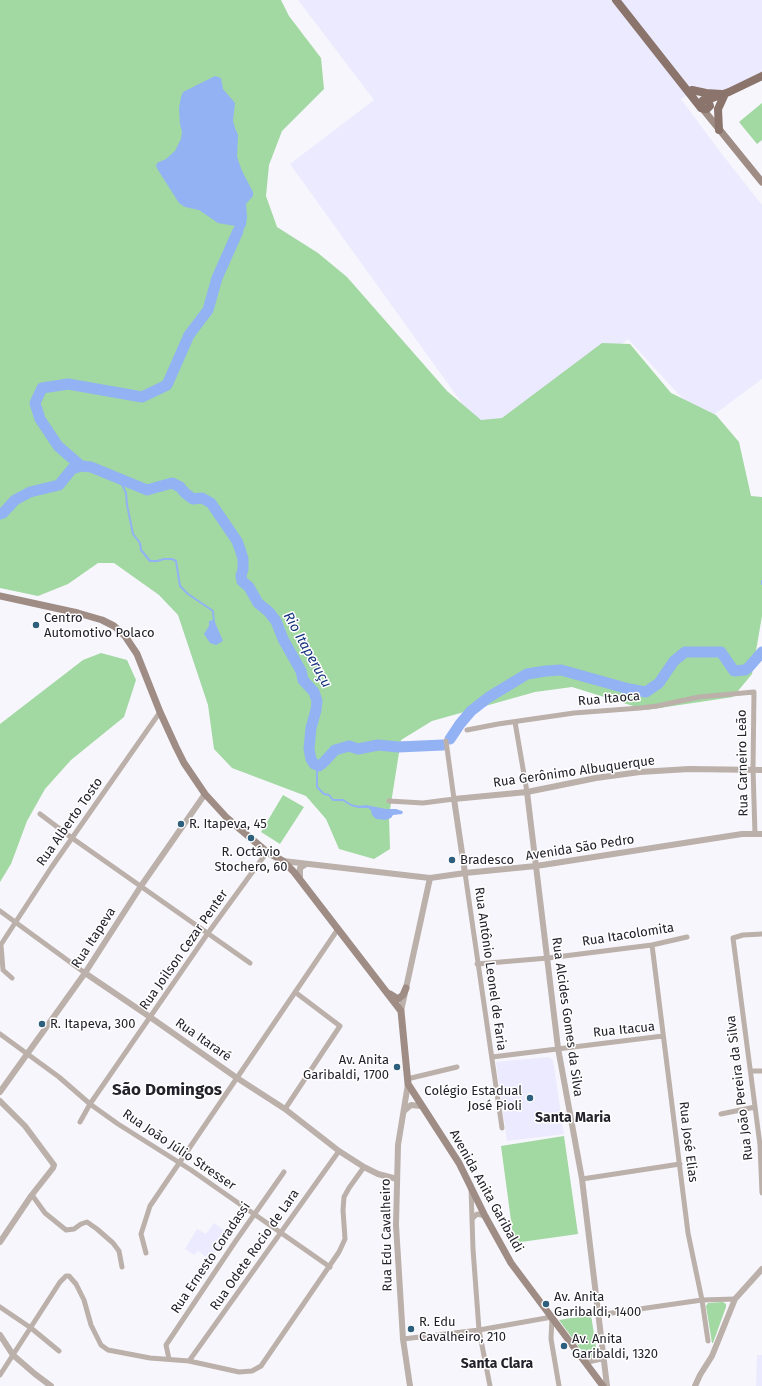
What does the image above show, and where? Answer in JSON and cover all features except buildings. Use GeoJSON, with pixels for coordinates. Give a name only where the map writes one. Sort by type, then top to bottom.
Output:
{"type":"FeatureCollection","features":[{"type":"Feature","properties":{"kind":"main road"},"geometry":{"type":"LineString","coordinates":[[616,0],[683,84],[706,105]]}},
{"type":"Feature","properties":{"kind":"main road"},"geometry":{"type":"LineString","coordinates":[[706,105],[762,76]]}},
{"type":"Feature","properties":{"kind":"main road"},"geometry":{"type":"LineString","coordinates":[[683,84],[692,90],[706,105],[719,130],[762,182]]}},
{"type":"Feature","properties":{"kind":"main road"},"geometry":{"type":"LineString","coordinates":[[692,90],[706,93],[726,94]]}},
{"type":"Feature","properties":{"kind":"main road"},"geometry":{"type":"LineString","coordinates":[[719,130],[718,109],[726,94]]}},
{"type":"Feature","properties":{"kind":"main road"},"geometry":{"type":"LineString","coordinates":[[0,596],[78,613],[102,620],[114,626],[125,636],[136,654],[160,712],[184,762],[205,794],[227,818],[267,852],[282,861],[300,879],[401,1011]]}},
{"type":"Feature","properties":{"kind":"main road"},"geometry":{"type":"LineString","coordinates":[[385,991],[398,999],[406,988]]}},
{"type":"Feature","properties":{"kind":"main road","name":"Avenida Anita Garibaldi"},"geometry":{"type":"LineString","coordinates":[[401,1011],[408,1082],[421,1106],[459,1163],[485,1216],[511,1263],[603,1386]]}},
{"type":"Feature","properties":{"kind":"street","name":"Rua Itaoca"},"geometry":{"type":"LineString","coordinates":[[467,730],[574,713],[657,706],[699,697],[754,692]]}},
{"type":"Feature","properties":{"kind":"street","name":"Rua Carneiro Leão"},"geometry":{"type":"LineString","coordinates":[[754,692],[753,769],[759,834]]}},
{"type":"Feature","properties":{"kind":"street","name":"Rua Alberto Tosto"},"geometry":{"type":"LineString","coordinates":[[0,946],[72,838],[160,712]]}},
{"type":"Feature","properties":{"kind":"street","name":"Rua Alcides Gomes da Silva"},"geometry":{"type":"LineString","coordinates":[[515,722],[527,792],[558,1048],[582,1179],[607,1386]]}},
{"type":"Feature","properties":{"kind":"street","name":"Rua Antônio Leonel de Faria"},"geometry":{"type":"LineString","coordinates":[[446,741],[477,964],[502,1128]]}},
{"type":"Feature","properties":{"kind":"street","name":"Rua Gerônimo Albuquerque"},"geometry":{"type":"LineString","coordinates":[[389,801],[422,803],[527,792],[596,778],[640,772],[689,769],[762,770]]}},
{"type":"Feature","properties":{"kind":"street","name":"Rua Itapeva"},"geometry":{"type":"LineString","coordinates":[[0,1092],[85,973],[141,886],[205,794]]}},
{"type":"Feature","properties":{"kind":"street"},"geometry":{"type":"LineString","coordinates":[[40,814],[250,963]]}},
{"type":"Feature","properties":{"kind":"street","name":"Avenida São Pedro"},"geometry":{"type":"LineString","coordinates":[[282,861],[430,878],[536,866],[734,836],[759,834]]}},
{"type":"Feature","properties":{"kind":"street","name":"Rua Joilson Cezar Penter"},"geometry":{"type":"LineString","coordinates":[[80,1122],[90,1104],[150,1017],[267,852]]}},
{"type":"Feature","properties":{"kind":"street"},"geometry":{"type":"LineString","coordinates":[[300,879],[300,868],[306,864]]}},
{"type":"Feature","properties":{"kind":"street"},"geometry":{"type":"LineString","coordinates":[[401,1011],[430,878]]}},
{"type":"Feature","properties":{"kind":"street","name":"Rua Itararé"},"geometry":{"type":"LineString","coordinates":[[0,911],[85,973],[237,1078],[285,1109],[339,1151],[378,1174],[397,1179]]}},
{"type":"Feature","properties":{"kind":"street"},"geometry":{"type":"LineString","coordinates":[[146,1253],[141,1234],[150,1206],[338,929]]}},
{"type":"Feature","properties":{"kind":"street","name":"Rua João Pereira da Silva"},"geometry":{"type":"LineString","coordinates":[[762,934],[749,934],[733,938],[756,1107],[760,1145],[762,1193]]}},
{"type":"Feature","properties":{"kind":"street","name":"Rua Itacolomita"},"geometry":{"type":"LineString","coordinates":[[477,964],[548,958],[652,945],[687,937]]}},
{"type":"Feature","properties":{"kind":"street","name":"Rua José Elias"},"geometry":{"type":"LineString","coordinates":[[652,945],[688,1233],[702,1300],[708,1341]]}},
{"type":"Feature","properties":{"kind":"street"},"geometry":{"type":"LineString","coordinates":[[0,946],[3,970],[12,978]]}},
{"type":"Feature","properties":{"kind":"street"},"geometry":{"type":"LineString","coordinates":[[285,1109],[340,1026],[295,992]]}},
{"type":"Feature","properties":{"kind":"street","name":"Rua João Júlio Stresser"},"geometry":{"type":"LineString","coordinates":[[0,1034],[59,1077],[90,1104],[191,1170],[330,1267]]}},
{"type":"Feature","properties":{"kind":"street","name":"Rua Itacua"},"geometry":{"type":"LineString","coordinates":[[492,1057],[663,1036]]}},
{"type":"Feature","properties":{"kind":"street"},"geometry":{"type":"LineString","coordinates":[[408,1082],[457,1067]]}},
{"type":"Feature","properties":{"kind":"street"},"geometry":{"type":"LineString","coordinates":[[751,1071],[762,1071]]}},
{"type":"Feature","properties":{"kind":"street","name":"Rua Edu Cavalheiro"},"geometry":{"type":"LineString","coordinates":[[408,1082],[398,1145],[396,1225],[403,1338],[410,1386]]}},
{"type":"Feature","properties":{"kind":"street"},"geometry":{"type":"LineString","coordinates":[[0,1101],[25,1126],[54,1165],[0,1242]]}},
{"type":"Feature","properties":{"kind":"street"},"geometry":{"type":"LineString","coordinates":[[403,1114],[409,1105],[414,1104],[421,1106]]}},
{"type":"Feature","properties":{"kind":"street"},"geometry":{"type":"LineString","coordinates":[[721,1114],[756,1107]]}},
{"type":"Feature","properties":{"kind":"street","name":"Rua Odete Rocio de Lara"},"geometry":{"type":"LineString","coordinates":[[190,1361],[339,1151]]}},
{"type":"Feature","properties":{"kind":"street"},"geometry":{"type":"LineString","coordinates":[[582,1179],[680,1164]]}},
{"type":"Feature","properties":{"kind":"street"},"geometry":{"type":"LineString","coordinates":[[0,1375],[60,1282],[66,1276],[69,1276],[76,1284],[84,1300],[92,1325],[102,1345],[108,1350],[150,1358],[190,1361],[239,1372],[252,1371],[261,1366],[299,1309],[330,1267],[345,1239],[343,1210],[344,1197],[348,1188],[364,1167]]}},
{"type":"Feature","properties":{"kind":"street","name":"Rua Ernesto Coradassi"},"geometry":{"type":"LineString","coordinates":[[169,1359],[166,1345],[284,1172]]}},
{"type":"Feature","properties":{"kind":"street"},"geometry":{"type":"LineString","coordinates":[[471,1187],[471,1220],[479,1330],[490,1386]]}},
{"type":"Feature","properties":{"kind":"street"},"geometry":{"type":"LineString","coordinates":[[32,1196],[45,1213],[66,1230],[74,1229],[80,1224],[87,1222],[96,1229],[113,1243],[119,1251],[122,1267]]}},
{"type":"Feature","properties":{"kind":"street"},"geometry":{"type":"LineString","coordinates":[[471,1220],[477,1214],[485,1216]]}},
{"type":"Feature","properties":{"kind":"street"},"geometry":{"type":"LineString","coordinates":[[696,1386],[700,1375],[712,1356],[735,1298],[762,1269]]}},
{"type":"Feature","properties":{"kind":"street"},"geometry":{"type":"LineString","coordinates":[[598,1315],[702,1300],[735,1298]]}},
{"type":"Feature","properties":{"kind":"street"},"geometry":{"type":"LineString","coordinates":[[0,1306],[31,1328],[59,1351]]}},
{"type":"Feature","properties":{"kind":"street"},"geometry":{"type":"LineString","coordinates":[[403,1338],[479,1330],[552,1317],[551,1339],[559,1386]]}},
{"type":"Feature","properties":{"kind":"street"},"geometry":{"type":"LineString","coordinates":[[0,1335],[13,1355],[51,1386]]}},
{"type":"Feature","properties":{"kind":"street"},"geometry":{"type":"LineString","coordinates":[[584,1361],[604,1358]]}},
{"type":"Feature","properties":{"kind":"shaded area"},"geometry":{"type":"Polygon","coordinates":[[[298,0],[762,0],[762,75],[728,90],[698,89],[681,99],[762,205],[762,379],[704,422],[628,339],[492,445],[290,164],[374,100],[298,0]]]}},
{"type":"Feature","properties":{"kind":"shaded area","name":"Colégio Estadual José Pioli"},"geometry":{"type":"Polygon","coordinates":[[[548,1057],[553,1060],[564,1134],[507,1141],[496,1062],[548,1057]]]}},
{"type":"Feature","properties":{"kind":"shaded area"},"geometry":{"type":"Polygon","coordinates":[[[214,1223],[228,1233],[210,1260],[198,1251],[194,1255],[185,1249],[197,1229],[206,1234],[214,1223]]]}},
{"type":"Feature","properties":{"kind":"shaded area"},"geometry":{"type":"Polygon","coordinates":[[[757,1355],[762,1355],[762,1386],[756,1386],[757,1355]]]}},
{"type":"Feature","properties":{"kind":"green space"},"geometry":{"type":"Polygon","coordinates":[[[0,0],[281,0],[289,16],[321,58],[324,89],[282,131],[269,165],[266,196],[277,227],[318,253],[347,277],[447,391],[481,420],[502,418],[602,343],[630,344],[671,393],[716,415],[739,442],[751,496],[762,497],[762,616],[752,674],[733,697],[646,710],[572,687],[535,692],[432,721],[401,740],[389,816],[390,849],[374,859],[339,849],[326,819],[306,796],[232,768],[214,749],[208,705],[178,615],[159,595],[114,563],[98,563],[68,584],[38,596],[0,588],[0,0]]]}},
{"type":"Feature","properties":{"kind":"green space"},"geometry":{"type":"Polygon","coordinates":[[[762,103],[762,140],[757,144],[739,122],[762,103]]]}},
{"type":"Feature","properties":{"kind":"green space"},"geometry":{"type":"Polygon","coordinates":[[[101,653],[127,660],[136,680],[124,717],[71,760],[45,789],[27,821],[11,864],[0,882],[0,724],[83,660],[101,653]]]}},
{"type":"Feature","properties":{"kind":"green space"},"geometry":{"type":"Polygon","coordinates":[[[283,795],[304,807],[280,844],[261,832],[283,795]]]}},
{"type":"Feature","properties":{"kind":"green space"},"geometry":{"type":"Polygon","coordinates":[[[564,1136],[578,1234],[514,1243],[501,1146],[564,1136]]]}},
{"type":"Feature","properties":{"kind":"green space"},"geometry":{"type":"Polygon","coordinates":[[[723,1302],[726,1304],[726,1307],[712,1343],[706,1306],[708,1303],[723,1302]]]}},
{"type":"Feature","properties":{"kind":"green space"},"geometry":{"type":"Polygon","coordinates":[[[591,1315],[597,1353],[594,1357],[587,1358],[559,1320],[591,1315]]]}},
{"type":"Feature","properties":{"kind":"water"},"geometry":{"type":"Polygon","coordinates":[[[215,76],[221,78],[223,89],[235,103],[233,121],[238,135],[237,157],[242,171],[253,192],[253,196],[246,204],[246,225],[244,229],[240,231],[238,231],[235,226],[218,223],[199,210],[185,207],[179,203],[156,166],[157,163],[166,159],[175,151],[181,139],[182,132],[179,108],[183,92],[215,76]]]}},
{"type":"Feature","properties":{"kind":"water"},"geometry":{"type":"Polygon","coordinates":[[[214,620],[223,641],[216,645],[210,643],[204,634],[209,626],[209,621],[214,620]]]}},
{"type":"Feature","properties":{"kind":"water"},"geometry":{"type":"Polygon","coordinates":[[[366,805],[386,809],[396,809],[403,812],[402,814],[393,815],[391,818],[385,820],[376,819],[372,815],[371,810],[368,808],[359,808],[357,806],[366,805]]]}},
{"type":"Feature","properties":{"kind":"waterway"},"geometry":{"type":"LineString","coordinates":[[81,466],[58,446],[40,419],[35,403],[42,388],[68,384],[142,397],[167,385],[189,335],[208,310],[217,278],[238,231]]}},
{"type":"Feature","properties":{"kind":"waterway","name":"Rio Itaperuçu"},"geometry":{"type":"LineString","coordinates":[[0,514],[3,513],[15,500],[30,492],[59,485],[72,469],[81,466],[91,467],[147,490],[172,483],[180,487],[193,499],[202,498],[211,503],[237,541],[243,559],[241,576],[242,581],[249,587],[258,603],[269,612],[276,621],[283,639],[301,671],[303,680],[314,692],[317,701],[311,728],[309,749],[311,759],[314,764],[319,766],[335,750],[349,746],[358,749],[378,745],[398,747],[443,745]]}},
{"type":"Feature","properties":{"kind":"waterway"},"geometry":{"type":"LineString","coordinates":[[120,480],[126,493],[133,534],[140,543],[141,550],[150,561],[164,559],[172,559],[176,561],[180,586],[188,594],[213,611],[214,623]]}},
{"type":"Feature","properties":{"kind":"waterway","name":"Rio Itaperuçu"},"geometry":{"type":"LineString","coordinates":[[450,739],[471,711],[489,697],[527,674],[561,670],[629,689],[646,692],[659,683],[674,661],[685,652],[721,652],[734,671],[745,670],[762,652]]}},
{"type":"Feature","properties":{"kind":"waterway"},"geometry":{"type":"LineString","coordinates":[[317,765],[317,787],[324,794],[329,795],[333,800],[343,800],[351,805],[359,807]]}},
{"type":"Feature","properties":{"kind":"place","name":"Centro Automotivo Polaco"},"geometry":{"type":"Point","coordinates":[36,625]}},
{"type":"Feature","properties":{"kind":"place","name":"R. Itapeva, 45"},"geometry":{"type":"Point","coordinates":[181,824]}},
{"type":"Feature","properties":{"kind":"place","name":"R. Octávio Stochero, 60"},"geometry":{"type":"Point","coordinates":[251,838]}},
{"type":"Feature","properties":{"kind":"place","name":"Bradesco"},"geometry":{"type":"Point","coordinates":[452,860]}},
{"type":"Feature","properties":{"kind":"place","name":"R. Itapeva, 300"},"geometry":{"type":"Point","coordinates":[42,1024]}},
{"type":"Feature","properties":{"kind":"place","name":"Av. Anita Garibaldi, 1700"},"geometry":{"type":"Point","coordinates":[397,1067]}},
{"type":"Feature","properties":{"kind":"place","name":"Colégio Estadual José Pioli"},"geometry":{"type":"Point","coordinates":[530,1098]}},
{"type":"Feature","properties":{"kind":"place","name":"Av. Anita Garibaldi, 1400"},"geometry":{"type":"Point","coordinates":[546,1304]}},
{"type":"Feature","properties":{"kind":"place","name":"R. Edu Cavalheiro, 210"},"geometry":{"type":"Point","coordinates":[411,1329]}},
{"type":"Feature","properties":{"kind":"place","name":"Av. Anita Garibaldi, 1320"},"geometry":{"type":"Point","coordinates":[564,1346]}},
{"type":"Feature","properties":{"kind":"district","name":"São Domingos"},"geometry":{"type":"Point","coordinates":[167,1090]}},
{"type":"Feature","properties":{"kind":"district","name":"Santa Maria"},"geometry":{"type":"Point","coordinates":[573,1118]}},
{"type":"Feature","properties":{"kind":"district","name":"Santa Clara"},"geometry":{"type":"Point","coordinates":[497,1364]}}]}
